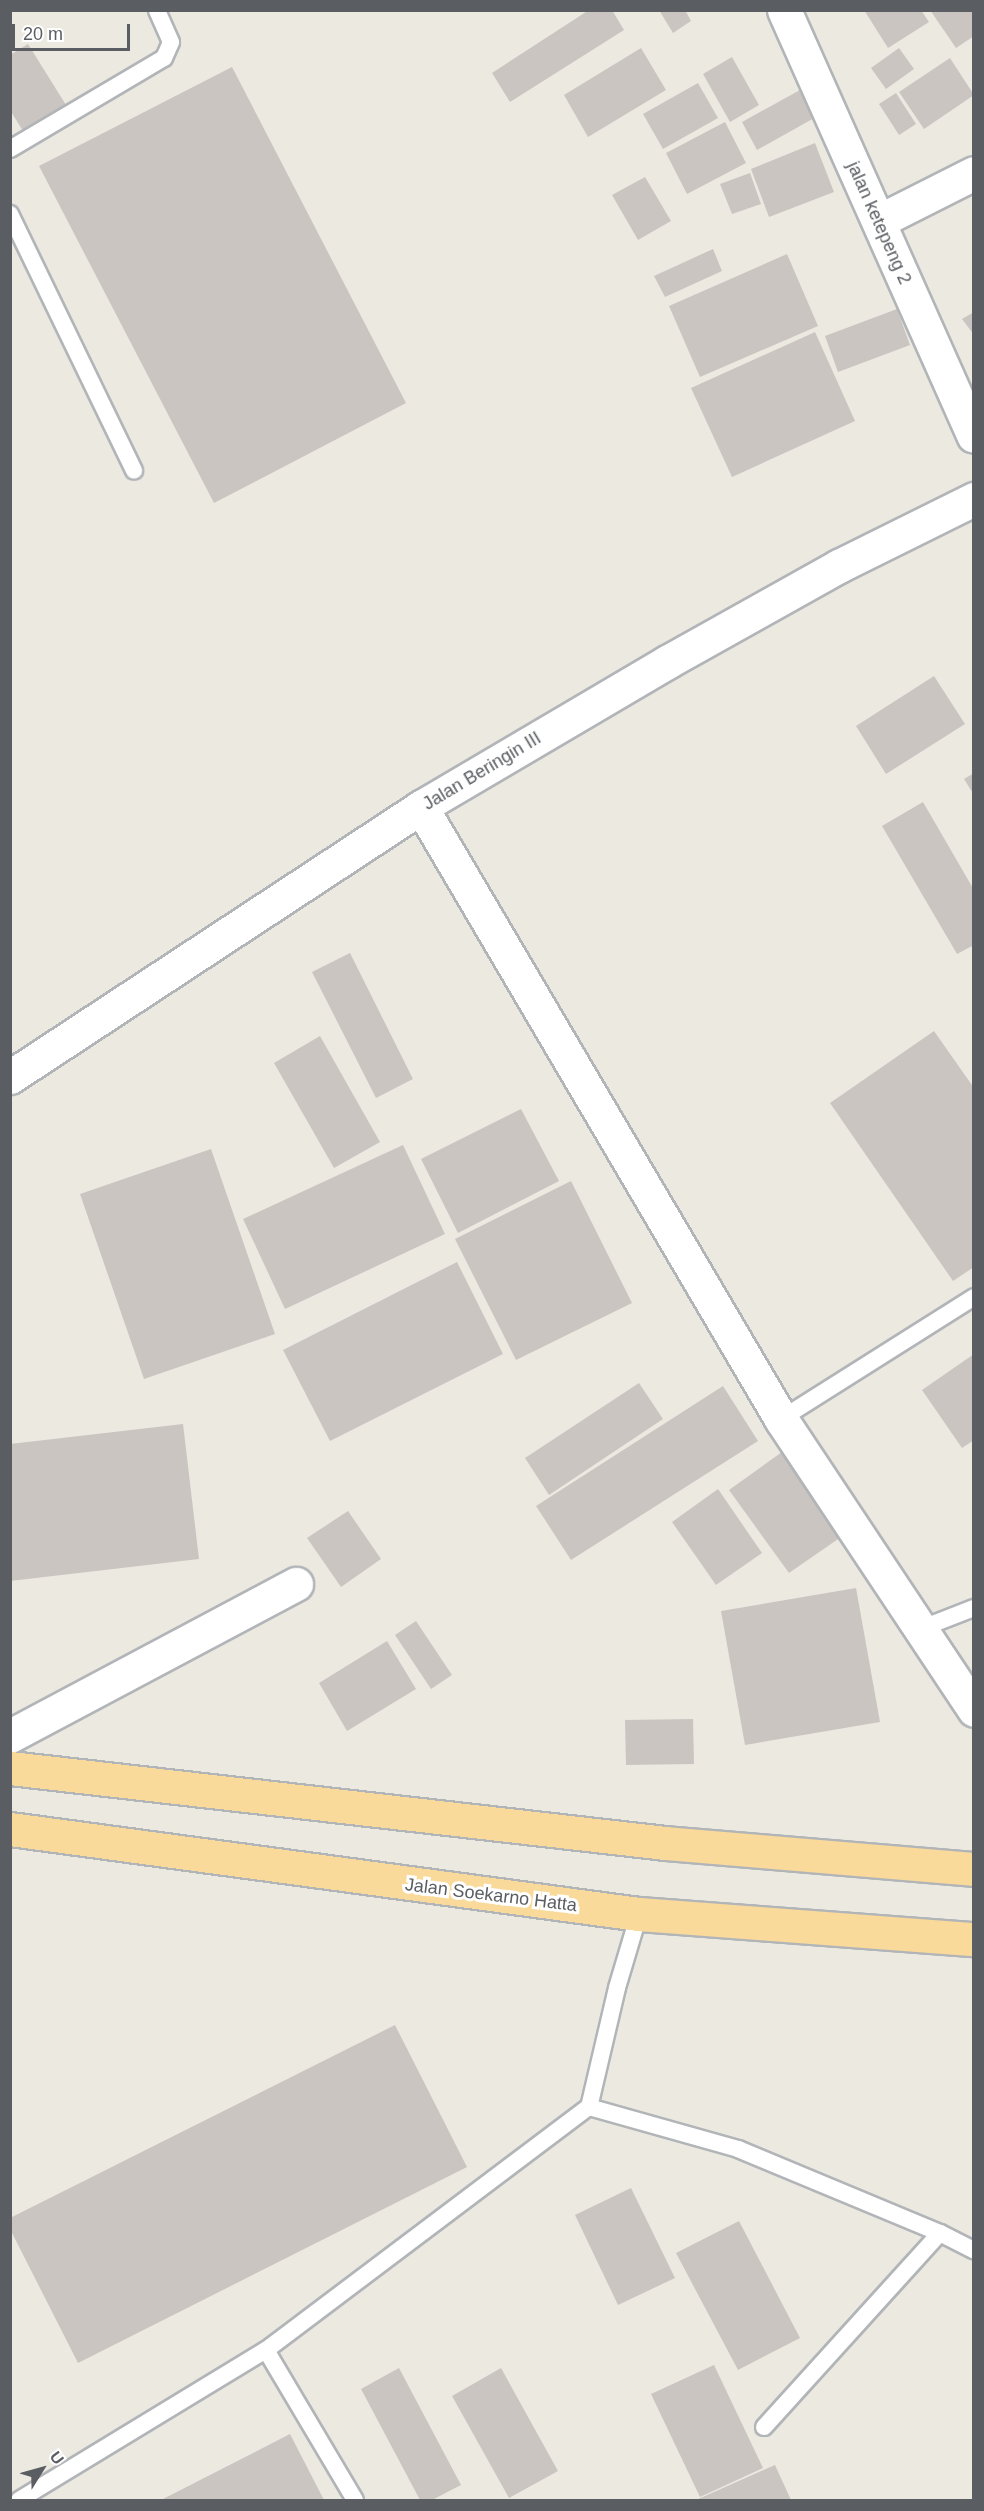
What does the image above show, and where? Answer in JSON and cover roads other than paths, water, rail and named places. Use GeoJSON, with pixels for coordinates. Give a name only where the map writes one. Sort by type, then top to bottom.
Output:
{"type":"FeatureCollection","features":[{"type":"Feature","properties":{"kind":"highway"},"geometry":{"type":"LineString","coordinates":[[10,1768],[665,1843],[974,1869]]}},
{"type":"Feature","properties":{"kind":"highway","name":"Jalan Soekarno Hatta"},"geometry":{"type":"LineString","coordinates":[[10,1829],[639,1914],[974,1939]]}},
{"type":"Feature","properties":{"kind":"street","name":"jalan ketepeng 2"},"geometry":{"type":"LineString","coordinates":[[784,10],[974,436]]}},
{"type":"Feature","properties":{"kind":"street"},"geometry":{"type":"LineString","coordinates":[[879,221],[974,173]]}},
{"type":"Feature","properties":{"kind":"street","name":"Jalan Beringin III"},"geometry":{"type":"LineString","coordinates":[[10,1077],[421,807],[666,662],[839,566],[974,499]]}},
{"type":"Feature","properties":{"kind":"street"},"geometry":{"type":"LineString","coordinates":[[421,807],[781,1419],[974,1710]]}},
{"type":"Feature","properties":{"kind":"street"},"geometry":{"type":"LineString","coordinates":[[10,1736],[296,1584]]}},
{"type":"Feature","properties":{"kind":"lane"},"geometry":{"type":"LineString","coordinates":[[10,149],[164,58],[171,42],[158,10]]}},
{"type":"Feature","properties":{"kind":"lane"},"geometry":{"type":"LineString","coordinates":[[10,214],[134,471]]}},
{"type":"Feature","properties":{"kind":"lane"},"geometry":{"type":"LineString","coordinates":[[781,1419],[974,1297]]}},
{"type":"Feature","properties":{"kind":"lane"},"geometry":{"type":"LineString","coordinates":[[920,1629],[974,1608]]}},
{"type":"Feature","properties":{"kind":"lane"},"geometry":{"type":"LineString","coordinates":[[19,2500],[266,2350],[589,2107],[617,1988],[639,1914]]}},
{"type":"Feature","properties":{"kind":"lane"},"geometry":{"type":"LineString","coordinates":[[589,2107],[738,2149],[940,2233],[974,2250]]}},
{"type":"Feature","properties":{"kind":"lane"},"geometry":{"type":"LineString","coordinates":[[764,2427],[940,2233]]}},
{"type":"Feature","properties":{"kind":"lane"},"geometry":{"type":"LineString","coordinates":[[266,2350],[355,2500]]}}]}
